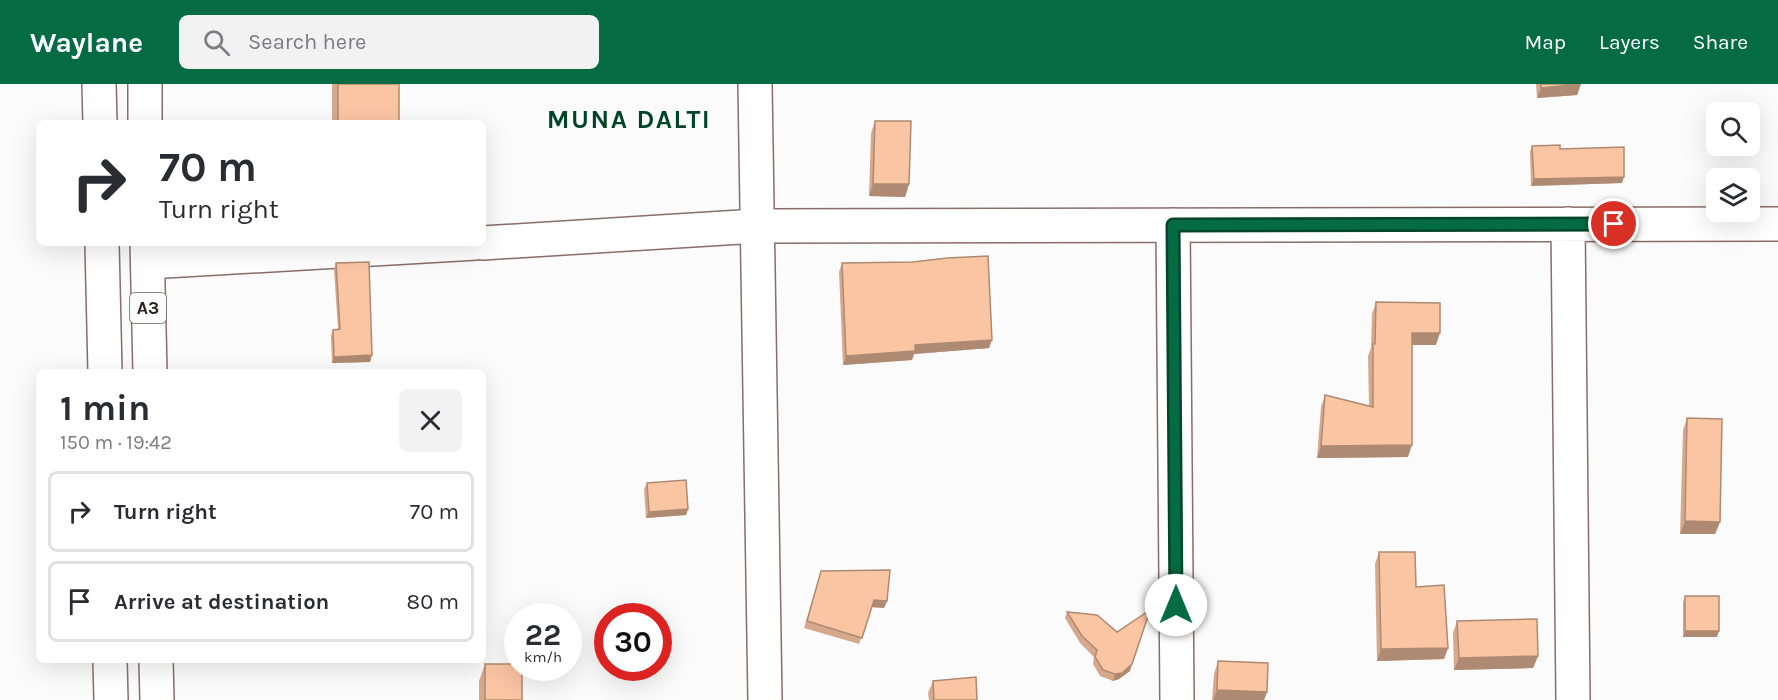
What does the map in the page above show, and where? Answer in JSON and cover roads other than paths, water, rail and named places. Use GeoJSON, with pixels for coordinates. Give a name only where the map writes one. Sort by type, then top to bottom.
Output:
{"type":"FeatureCollection","features":[{"type":"Feature","properties":{"kind":"main road"},"geometry":{"type":"LineString","coordinates":[[99,84],[100,120]]}},
{"type":"Feature","properties":{"kind":"main road"},"geometry":{"type":"LineString","coordinates":[[145,84],[145,120]]}},
{"type":"Feature","properties":{"kind":"main road"},"geometry":{"type":"LineString","coordinates":[[755,84],[765,700]]}},
{"type":"Feature","properties":{"kind":"main road"},"geometry":{"type":"LineString","coordinates":[[1568,224],[1574,700]]}},
{"type":"Feature","properties":{"kind":"main road"},"geometry":{"type":"LineString","coordinates":[[486,243],[757,226],[1778,224]]}},
{"type":"Feature","properties":{"kind":"main road"},"geometry":{"type":"LineString","coordinates":[[1173,225],[1177,700]]}},
{"type":"Feature","properties":{"kind":"main road","name":"A3"},"geometry":{"type":"LineString","coordinates":[[102,246],[105,369]]}},
{"type":"Feature","properties":{"kind":"main road"},"geometry":{"type":"LineString","coordinates":[[147,253],[377,246]]}},
{"type":"Feature","properties":{"kind":"main road","name":"A3"},"geometry":{"type":"LineString","coordinates":[[147,253],[150,369]]}},
{"type":"Feature","properties":{"kind":"main road"},"geometry":{"type":"LineString","coordinates":[[110,663],[111,700]]}},
{"type":"Feature","properties":{"kind":"main road"},"geometry":{"type":"LineString","coordinates":[[156,663],[157,700]]}},
{"type":"Feature","properties":{"kind":"district","name":"MUNA DALTI"},"geometry":{"type":"Point","coordinates":[629,119]}}]}
